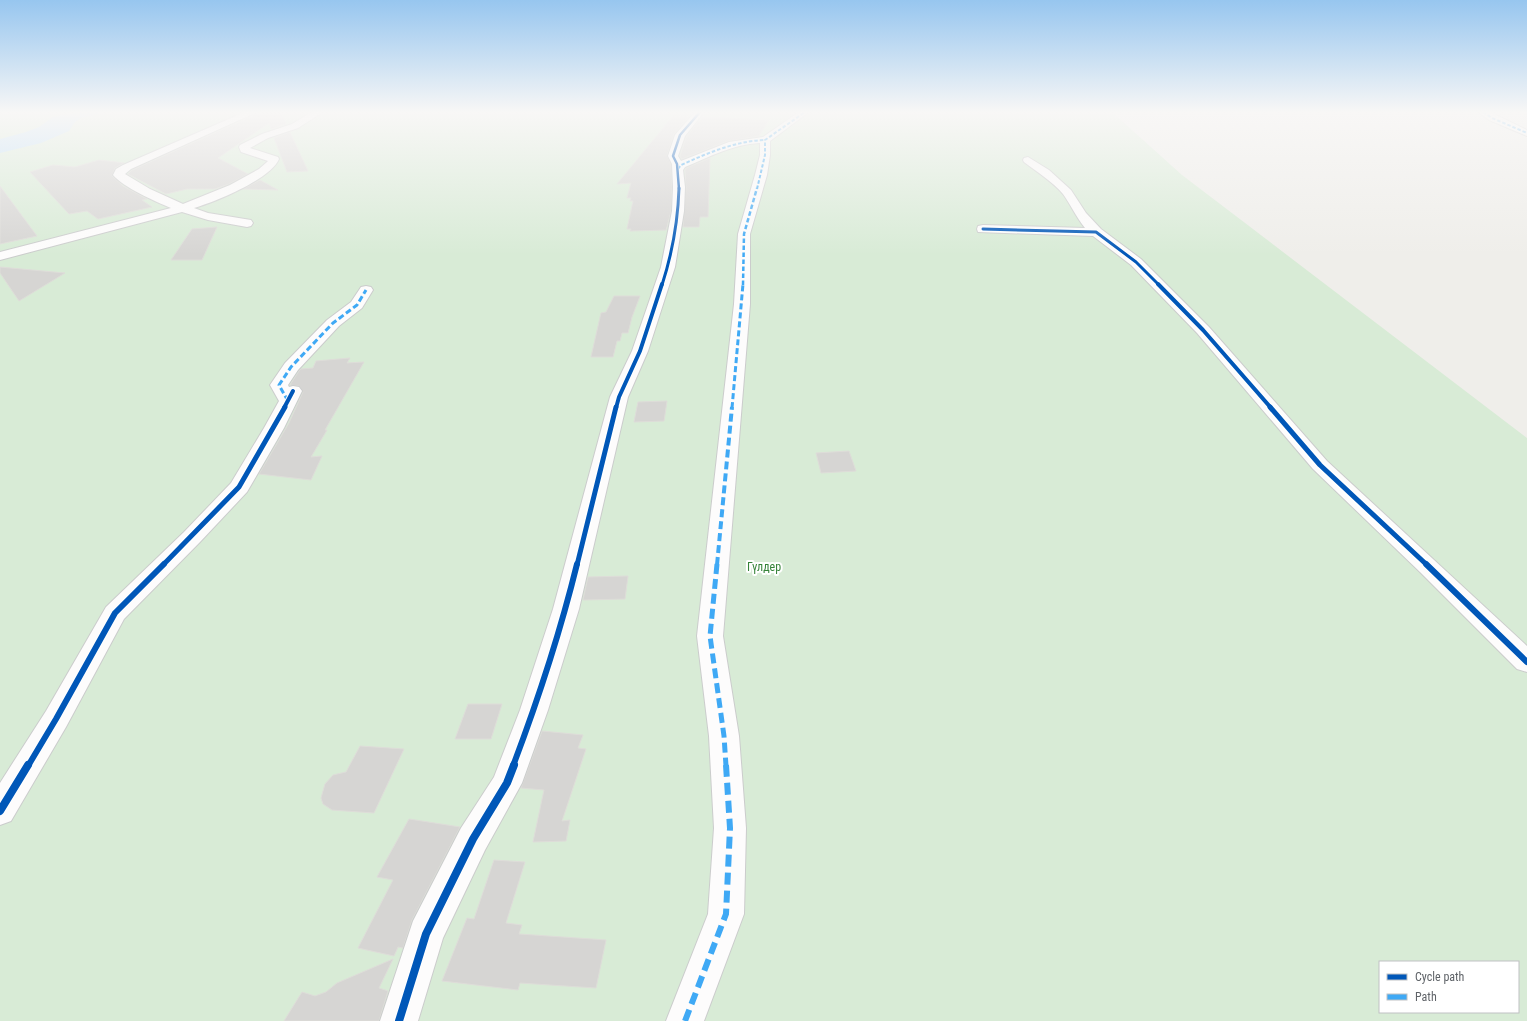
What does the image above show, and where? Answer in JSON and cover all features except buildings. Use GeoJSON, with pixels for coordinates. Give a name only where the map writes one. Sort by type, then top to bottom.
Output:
{"type":"FeatureCollection","features":[{"type":"Feature","properties":{"kind":"street"},"geometry":{"type":"LineString","coordinates":[[143,160],[120,171],[119,175],[129,182],[184,209],[212,217],[247,223]]}},
{"type":"Feature","properties":{"kind":"street"},"geometry":{"type":"LineString","coordinates":[[0,256],[184,209],[248,181],[272,164],[274,160]]}},
{"type":"Feature","properties":{"kind":"street"},"geometry":{"type":"LineString","coordinates":[[398,1021],[426,934],[473,839],[507,783],[534,710],[566,609],[619,397],[640,351],[668,267],[678,211],[678,169],[675,160]]}},
{"type":"Feature","properties":{"kind":"street"},"geometry":{"type":"LineString","coordinates":[[678,169],[681,165],[694,160]]}},
{"type":"Feature","properties":{"kind":"street"},"geometry":{"type":"LineString","coordinates":[[685,1021],[726,914],[730,828],[724,736],[710,636],[737,360],[743,282],[744,234],[764,160]]}},
{"type":"Feature","properties":{"kind":"street"},"geometry":{"type":"LineString","coordinates":[[1028,160],[1045,172],[1067,192],[1081,215],[1096,232],[1136,262],[1203,330],[1320,466],[1428,566],[1527,662]]}},
{"type":"Feature","properties":{"kind":"street"},"geometry":{"type":"LineString","coordinates":[[982,229],[1096,232]]}},
{"type":"Feature","properties":{"kind":"street"},"geometry":{"type":"LineString","coordinates":[[0,811],[56,719],[115,613],[192,538],[239,487],[291,396],[279,385],[291,366],[333,323],[357,304],[366,290]]}},
{"type":"Feature","properties":{"kind":"green space","name":"Гүлдер"},"geometry":{"type":"Polygon","coordinates":[[[0,160],[1165,160],[1182,175],[1527,438],[1527,1021],[0,1021],[0,160]]]}},
{"type":"Feature","properties":{"kind":"marked path"},"geometry":{"type":"LineString","coordinates":[[678,169],[681,165],[693,160]]}},
{"type":"Feature","properties":{"kind":"marked path"},"geometry":{"type":"LineString","coordinates":[[685,1021],[726,914],[730,828],[724,736],[710,636],[742,304],[744,234],[764,160]]}},
{"type":"Feature","properties":{"kind":"marked path"},"geometry":{"type":"LineString","coordinates":[[288,401],[279,385],[291,367],[333,323],[357,305],[366,290]]}},
{"type":"Feature","properties":{"kind":"cycle path"},"geometry":{"type":"LineString","coordinates":[[399,1021],[426,934],[473,839],[507,783],[534,710],[566,609],[619,397],[640,351],[668,267],[678,211],[679,187],[677,164],[675,160]]}},
{"type":"Feature","properties":{"kind":"cycle path"},"geometry":{"type":"LineString","coordinates":[[983,229],[1096,232],[1136,262],[1203,330],[1320,465],[1428,566],[1527,662]]}},
{"type":"Feature","properties":{"kind":"cycle path"},"geometry":{"type":"LineString","coordinates":[[0,811],[56,719],[115,613],[192,537],[239,487],[274,428],[293,391]]}}]}
